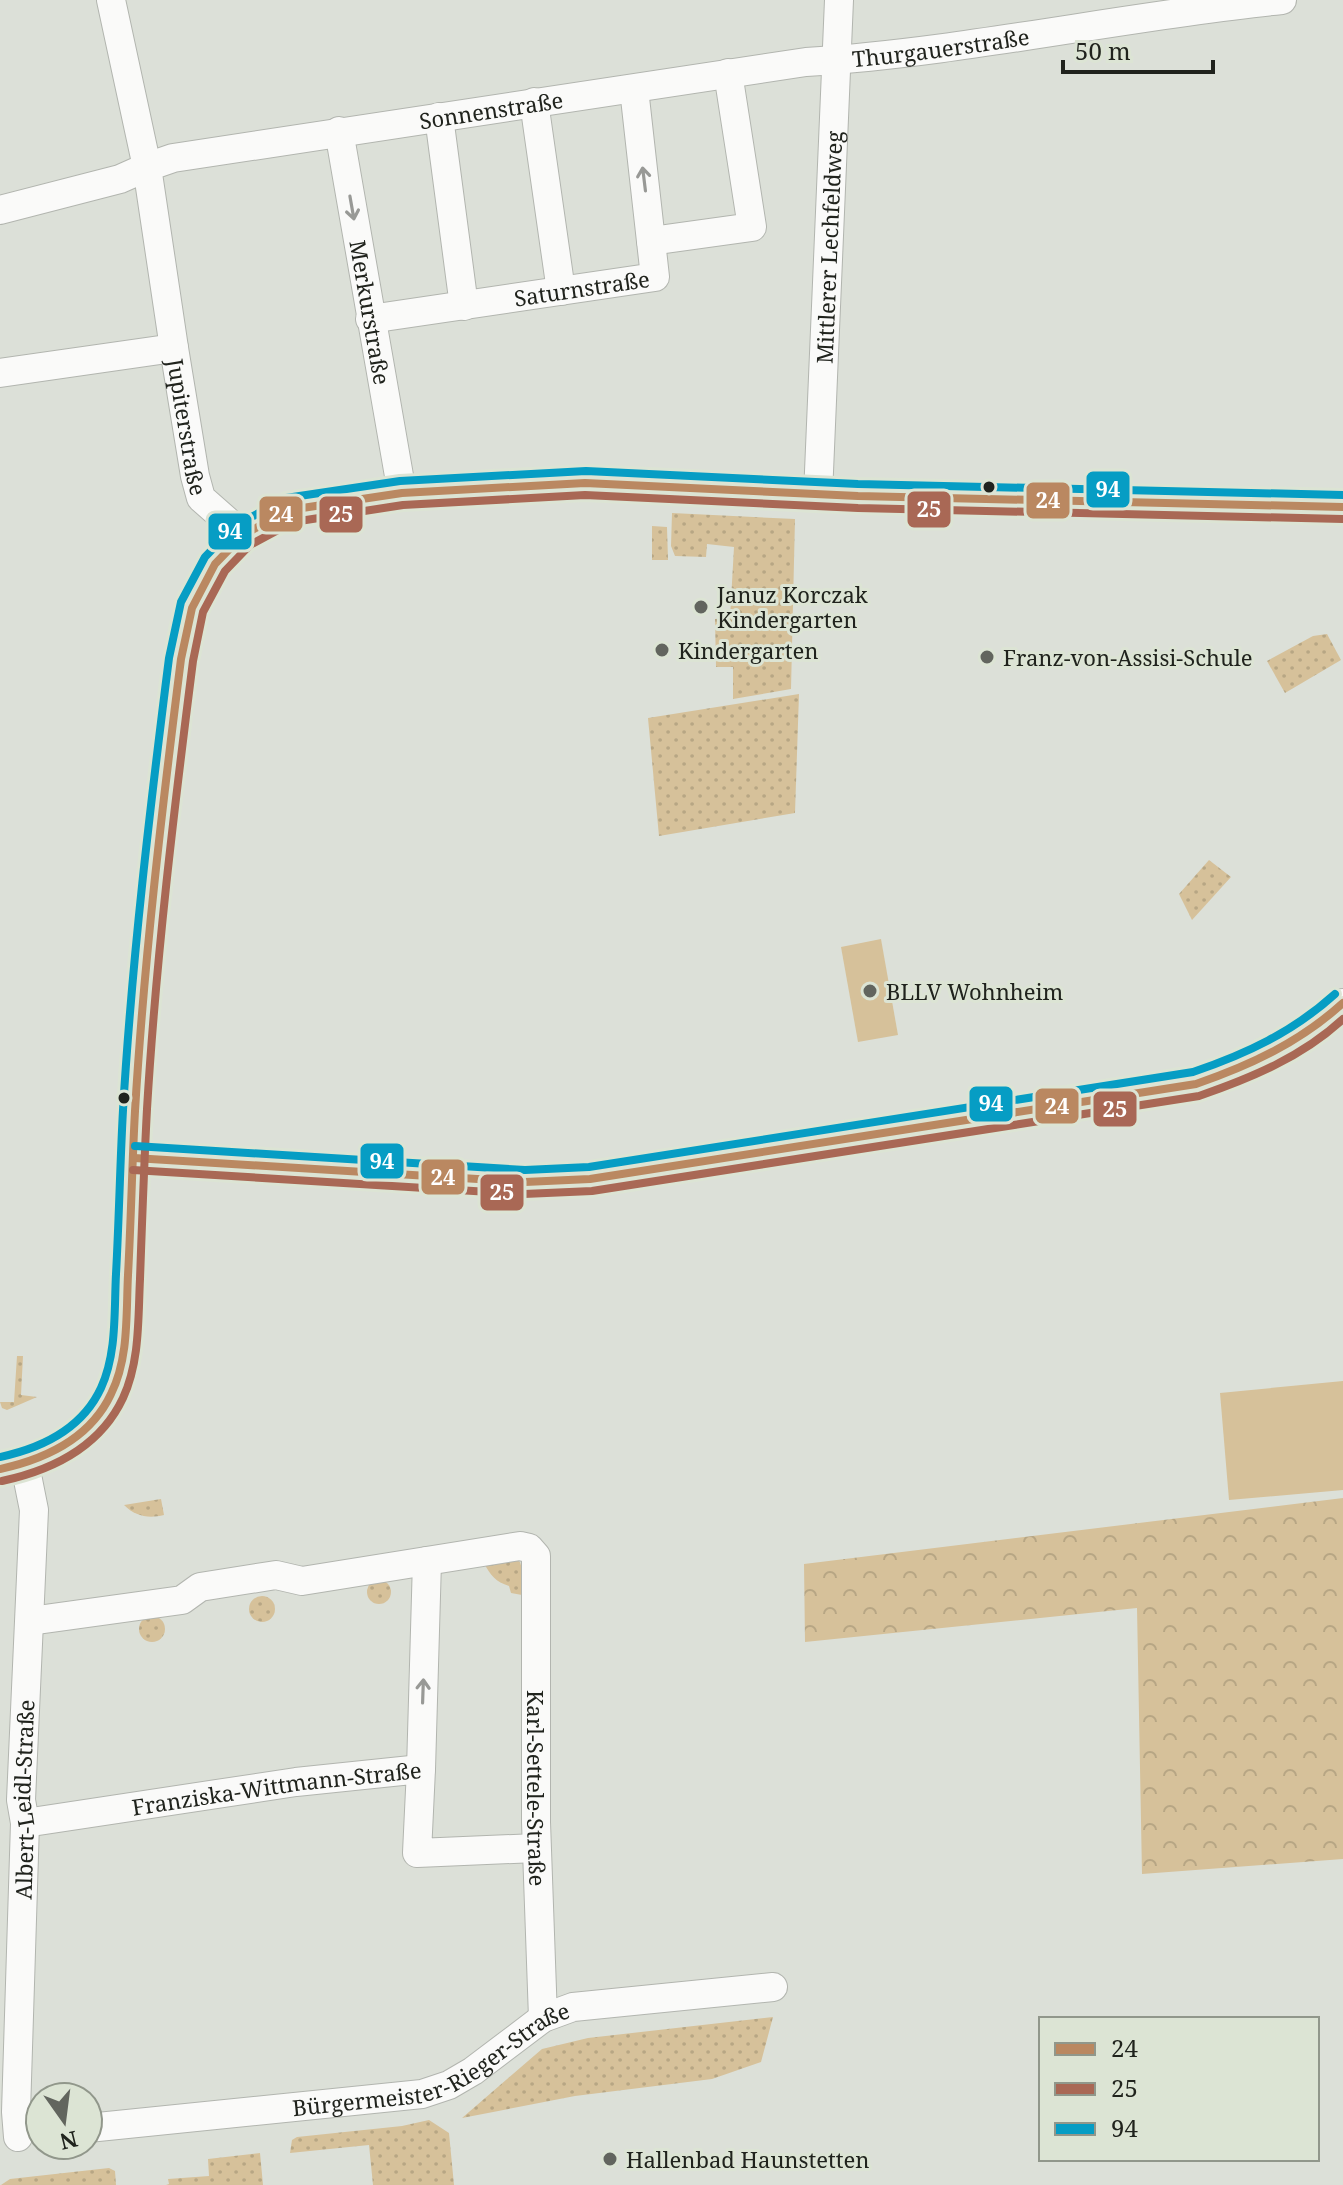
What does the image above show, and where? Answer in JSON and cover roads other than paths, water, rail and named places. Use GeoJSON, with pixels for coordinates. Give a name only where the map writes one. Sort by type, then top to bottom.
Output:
{"type":"FeatureCollection","features":[{"type":"Feature","properties":{"kind":"street"},"geometry":{"type":"LineString","coordinates":[[111,0],[147,167]]}},
{"type":"Feature","properties":{"kind":"street","name":"Mittlerer Lechfeldweg"},"geometry":{"type":"LineString","coordinates":[[818,495],[839,0]]}},
{"type":"Feature","properties":{"kind":"street","name":"Thurgauerstraße"},"geometry":{"type":"LineString","coordinates":[[837,60],[1191,9],[1282,0]]}},
{"type":"Feature","properties":{"kind":"street","name":"Sonnenstraße"},"geometry":{"type":"LineString","coordinates":[[0,210],[120,179],[173,158],[728,73],[837,60]]}},
{"type":"Feature","properties":{"kind":"street"},"geometry":{"type":"LineString","coordinates":[[651,241],[752,227],[728,73]]}},
{"type":"Feature","properties":{"kind":"street","name":"Saturnstraße"},"geometry":{"type":"LineString","coordinates":[[370,319],[655,277],[634,89]]}},
{"type":"Feature","properties":{"kind":"street"},"geometry":{"type":"LineString","coordinates":[[534,102],[561,291]]}},
{"type":"Feature","properties":{"kind":"street"},"geometry":{"type":"LineString","coordinates":[[439,117],[464,306]]}},
{"type":"Feature","properties":{"kind":"street","name":"Merkurstraße"},"geometry":{"type":"LineString","coordinates":[[339,131],[402,493]]}},
{"type":"Feature","properties":{"kind":"street","name":"Jupiterstraße"},"geometry":{"type":"LineString","coordinates":[[147,167],[195,476],[201,498],[243,535]]}},
{"type":"Feature","properties":{"kind":"street","name":"Jupiterstraße"},"geometry":{"type":"LineString","coordinates":[[0,373],[174,348]]}},
{"type":"Feature","properties":{"kind":"street"},"geometry":{"type":"LineString","coordinates":[[12,1467],[67,1447],[94,1423],[111,1394],[122,1363],[144,976],[181,659],[192,608],[215,564],[243,535],[289,510],[402,493],[585,483],[818,495],[1343,507]]}},
{"type":"Feature","properties":{"kind":"street"},"geometry":{"type":"LineString","coordinates":[[134,1158],[525,1182],[590,1179],[1196,1084],[1249,1067],[1303,1037],[1343,1003]]}},
{"type":"Feature","properties":{"kind":"street","name":"Albert-Leidl-Straße"},"geometry":{"type":"LineString","coordinates":[[12,1467],[34,1510],[21,1800],[25,1823],[16,2112],[19,2139]]}},
{"type":"Feature","properties":{"kind":"street","name":"Karl-Settele-Straße"},"geometry":{"type":"LineString","coordinates":[[427,1561],[520,1546],[529,1548],[536,1556],[536,1848],[543,2018]]}},
{"type":"Feature","properties":{"kind":"street"},"geometry":{"type":"LineString","coordinates":[[30,1621],[182,1600],[200,1587],[214,1584],[276,1575],[302,1581],[427,1561],[421,1769]]}},
{"type":"Feature","properties":{"kind":"street","name":"Franziska-Wittmann-Straße"},"geometry":{"type":"LineString","coordinates":[[25,1823],[282,1784],[421,1769],[417,1853],[536,1848]]}},
{"type":"Feature","properties":{"kind":"street","name":"Bürgermeister-Rieger-Straße"},"geometry":{"type":"LineString","coordinates":[[104,2126],[422,2094],[449,2085],[473,2071],[543,2018],[573,2007],[773,1987]]}},
{"type":"Feature","properties":{"kind":"place","name":"Januz Korczak Kindergarten"},"geometry":{"type":"Point","coordinates":[701,607]}},
{"type":"Feature","properties":{"kind":"place","name":"Kindergarten"},"geometry":{"type":"Point","coordinates":[662,650]}},
{"type":"Feature","properties":{"kind":"place","name":"Franz-von-Assisi-Schule"},"geometry":{"type":"Point","coordinates":[987,657]}},
{"type":"Feature","properties":{"kind":"place","name":"BLLV Wohnheim"},"geometry":{"type":"Point","coordinates":[870,991]}},
{"type":"Feature","properties":{"kind":"place","name":"Hallenbad Haunstetten"},"geometry":{"type":"Point","coordinates":[610,2159]}}]}
